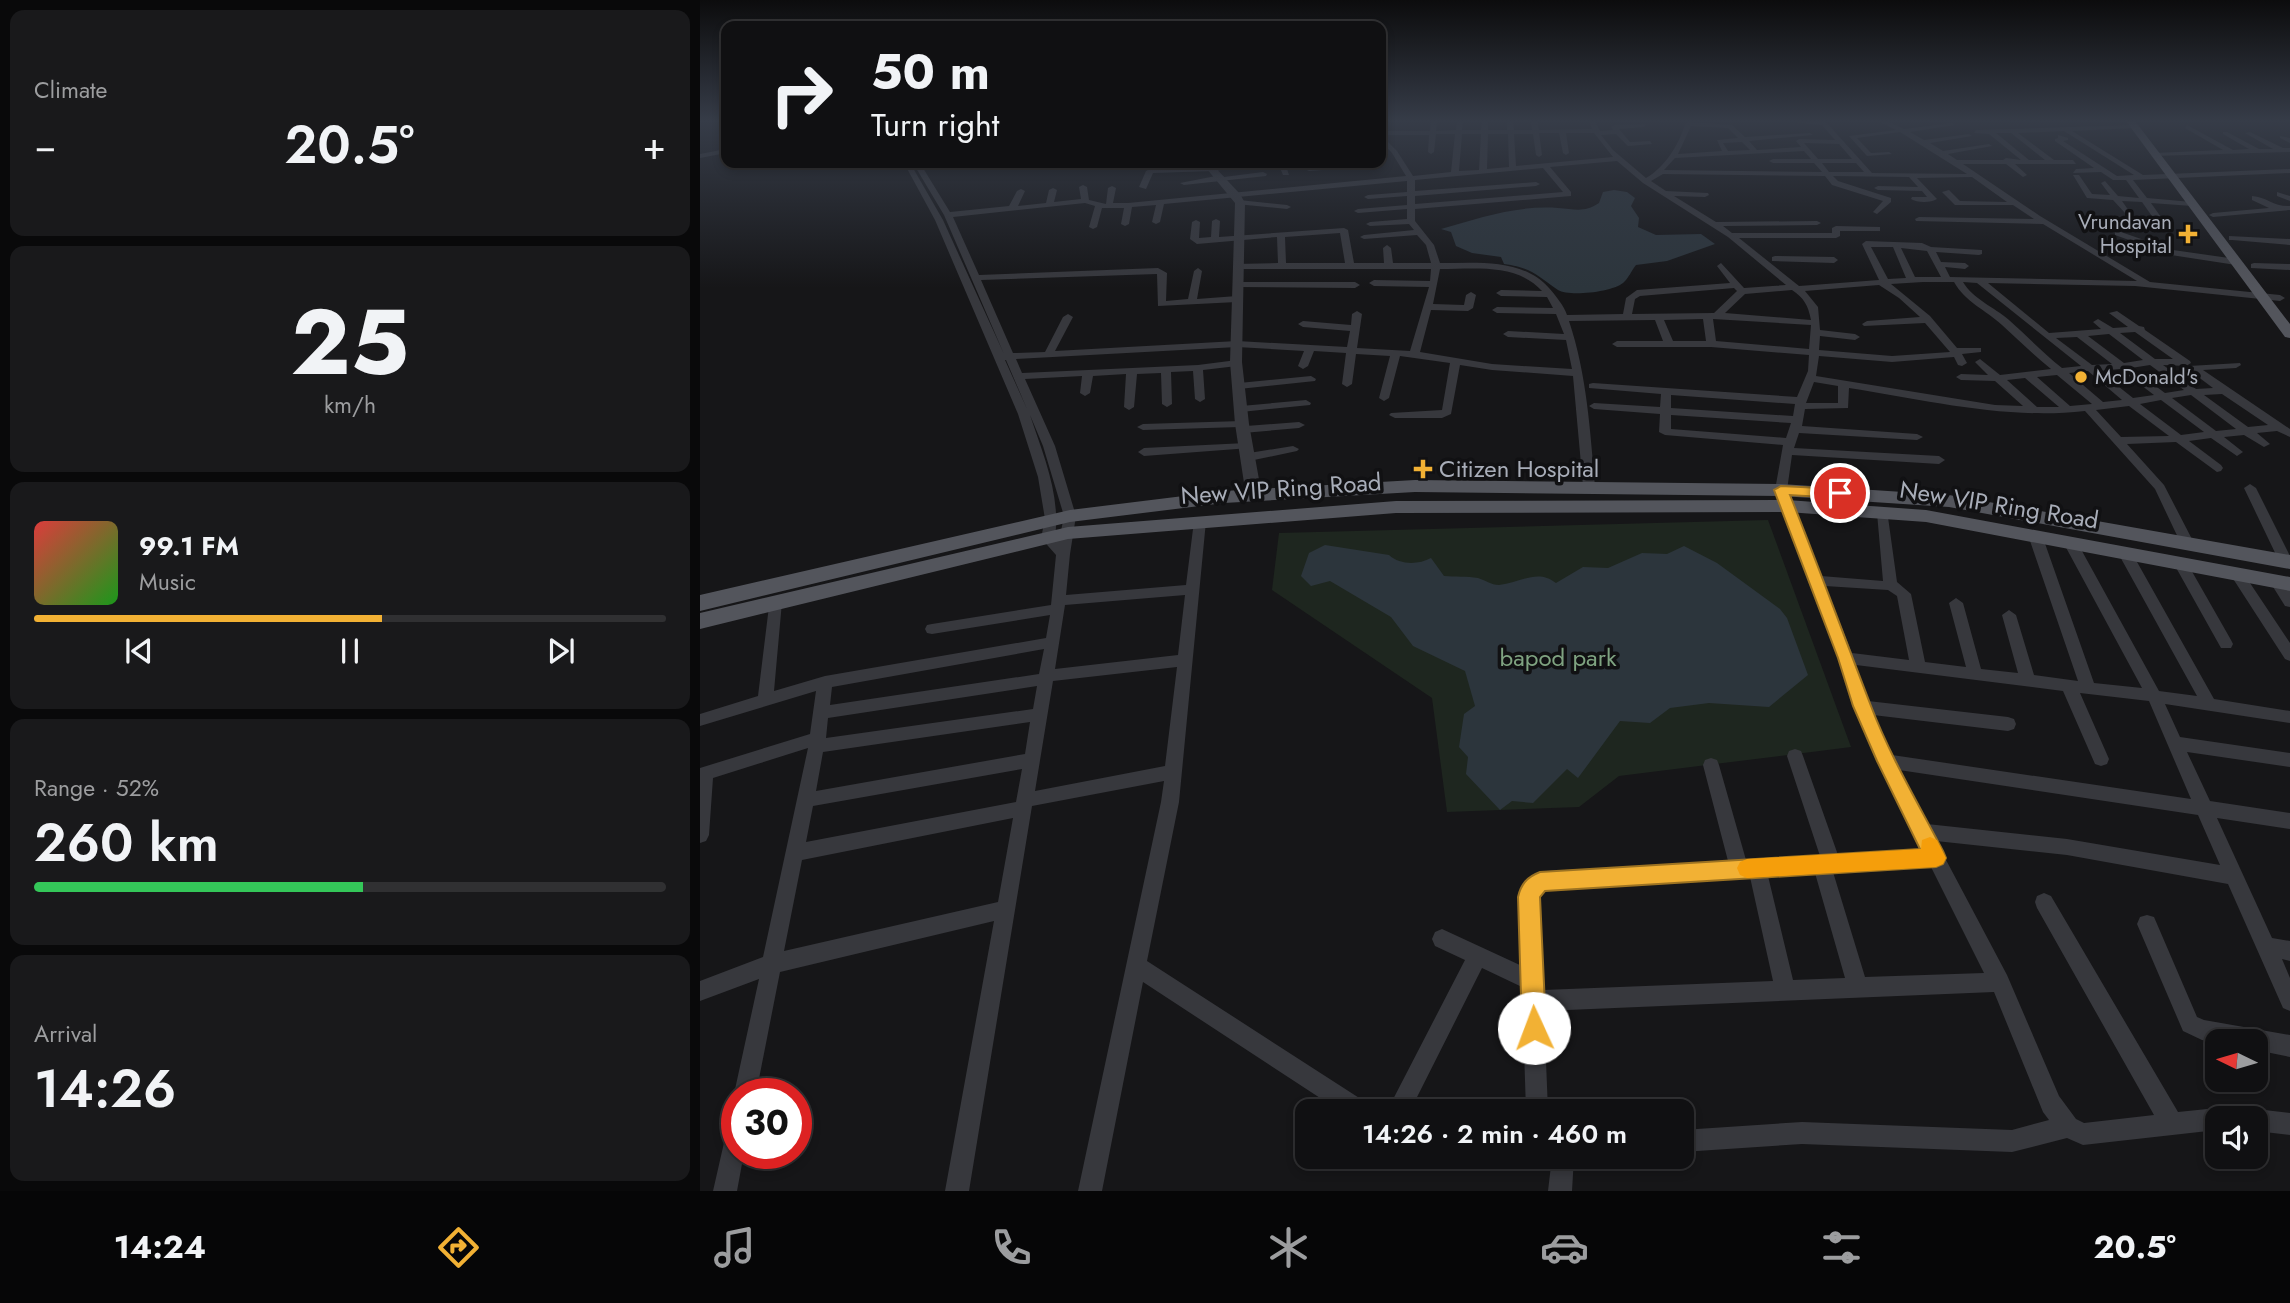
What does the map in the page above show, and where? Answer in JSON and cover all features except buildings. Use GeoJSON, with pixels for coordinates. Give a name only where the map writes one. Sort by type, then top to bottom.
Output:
{"type":"FeatureCollection","features":[{"type":"Feature","properties":{"kind":"main road"},"geometry":{"type":"LineString","coordinates":[[2177,177],[2192,204],[2290,334]]}},
{"type":"Feature","properties":{"kind":"main road"},"geometry":{"type":"LineString","coordinates":[[2177,177],[2213,215],[2286,305]]}},
{"type":"Feature","properties":{"kind":"main road","name":"New VIP Ring Road"},"geometry":{"type":"LineString","coordinates":[[700,603],[1059,527],[1254,496],[1415,486],[1589,486],[1784,498],[1883,513],[1938,517],[2283,583]]}},
{"type":"Feature","properties":{"kind":"main road","name":"New VIP Ring Road"},"geometry":{"type":"LineString","coordinates":[[700,621],[1059,527],[1408,507],[1784,498],[1949,501],[2288,562]]}},
{"type":"Feature","properties":{"kind":"street"},"geometry":{"type":"LineString","coordinates":[[924,177],[1006,356],[1020,376],[1049,446],[1063,554],[1052,642],[957,1191]]}},
{"type":"Feature","properties":{"kind":"street"},"geometry":{"type":"LineString","coordinates":[[925,177],[948,215],[949,229],[976,278],[1006,356],[1059,527]]}},
{"type":"Feature","properties":{"kind":"street"},"geometry":{"type":"LineString","coordinates":[[1143,187],[1148,177]]}},
{"type":"Feature","properties":{"kind":"street"},"geometry":{"type":"LineString","coordinates":[[1184,183],[1203,177]]}},
{"type":"Feature","properties":{"kind":"street"},"geometry":{"type":"LineString","coordinates":[[1220,177],[1238,199],[1237,363],[1243,427],[1254,496]]}},
{"type":"Feature","properties":{"kind":"street"},"geometry":{"type":"LineString","coordinates":[[1322,178],[1343,177]]}},
{"type":"Feature","properties":{"kind":"street"},"geometry":{"type":"LineString","coordinates":[[1352,177],[1355,183]]}},
{"type":"Feature","properties":{"kind":"street"},"geometry":{"type":"LineString","coordinates":[[1409,177],[1412,181],[1409,209],[1411,221],[1430,245],[1436,264],[1434,284],[1414,354]]}},
{"type":"Feature","properties":{"kind":"street"},"geometry":{"type":"LineString","coordinates":[[1412,181],[1436,177]]}},
{"type":"Feature","properties":{"kind":"street"},"geometry":{"type":"LineString","coordinates":[[948,215],[1085,201],[1104,206],[1238,199],[1355,183],[1486,177]]}},
{"type":"Feature","properties":{"kind":"street"},"geometry":{"type":"LineString","coordinates":[[1358,211],[1409,209],[1568,194],[1554,177]]}},
{"type":"Feature","properties":{"kind":"street"},"geometry":{"type":"LineString","coordinates":[[1637,177],[1715,224],[1806,296],[1813,307],[1816,328],[1812,379],[1801,403],[1793,436],[1784,498],[1862,706],[1886,761],[2000,982],[2051,1104],[2068,1126],[2083,1134],[2205,1120]]}},
{"type":"Feature","properties":{"kind":"street"},"geometry":{"type":"LineString","coordinates":[[1646,181],[1652,177]]}},
{"type":"Feature","properties":{"kind":"street"},"geometry":{"type":"LineString","coordinates":[[1827,177],[1833,186],[1888,200],[1877,212]]}},
{"type":"Feature","properties":{"kind":"street"},"geometry":{"type":"LineString","coordinates":[[1910,177],[1933,200],[1915,199]]}},
{"type":"Feature","properties":{"kind":"street"},"geometry":{"type":"LineString","coordinates":[[1970,177],[2010,204],[2148,283]]}},
{"type":"Feature","properties":{"kind":"street"},"geometry":{"type":"LineString","coordinates":[[1974,177],[2029,214]]}},
{"type":"Feature","properties":{"kind":"street"},"geometry":{"type":"LineString","coordinates":[[2080,177],[2088,195],[2192,204]]}},
{"type":"Feature","properties":{"kind":"street"},"geometry":{"type":"LineString","coordinates":[[2092,179],[2193,177]]}},
{"type":"Feature","properties":{"kind":"street"},"geometry":{"type":"LineString","coordinates":[[2227,177],[2290,180]]}},
{"type":"Feature","properties":{"kind":"street"},"geometry":{"type":"LineString","coordinates":[[2130,180],[2164,227]]}},
{"type":"Feature","properties":{"kind":"street"},"geometry":{"type":"LineString","coordinates":[[2105,183],[2125,211]]}},
{"type":"Feature","properties":{"kind":"street"},"geometry":{"type":"LineString","coordinates":[[1367,197],[1536,184]]}},
{"type":"Feature","properties":{"kind":"street"},"geometry":{"type":"LineString","coordinates":[[1655,185],[1694,186]]}},
{"type":"Feature","properties":{"kind":"street"},"geometry":{"type":"LineString","coordinates":[[1083,187],[1085,201]]}},
{"type":"Feature","properties":{"kind":"street"},"geometry":{"type":"LineString","coordinates":[[1093,227],[1112,188]]}},
{"type":"Feature","properties":{"kind":"street"},"geometry":{"type":"LineString","coordinates":[[1878,188],[1924,189]]}},
{"type":"Feature","properties":{"kind":"street"},"geometry":{"type":"LineString","coordinates":[[1049,205],[1053,190]]}},
{"type":"Feature","properties":{"kind":"street"},"geometry":{"type":"LineString","coordinates":[[1013,208],[1021,191]]}},
{"type":"Feature","properties":{"kind":"street"},"geometry":{"type":"LineString","coordinates":[[1946,192],[1958,203],[2010,204]]}},
{"type":"Feature","properties":{"kind":"street"},"geometry":{"type":"LineString","coordinates":[[1664,193],[1705,195]]}},
{"type":"Feature","properties":{"kind":"street"},"geometry":{"type":"LineString","coordinates":[[2280,194],[2290,199]]}},
{"type":"Feature","properties":{"kind":"street"},"geometry":{"type":"LineString","coordinates":[[2255,198],[2290,214]]}},
{"type":"Feature","properties":{"kind":"street"},"geometry":{"type":"LineString","coordinates":[[1238,199],[1287,207]]}},
{"type":"Feature","properties":{"kind":"street"},"geometry":{"type":"LineString","coordinates":[[1156,222],[1161,202]]}},
{"type":"Feature","properties":{"kind":"street"},"geometry":{"type":"LineString","coordinates":[[1681,204],[1699,205]]}},
{"type":"Feature","properties":{"kind":"street"},"geometry":{"type":"LineString","coordinates":[[1125,224],[1128,205]]}},
{"type":"Feature","properties":{"kind":"street"},"geometry":{"type":"LineString","coordinates":[[2213,215],[2290,208]]}},
{"type":"Feature","properties":{"kind":"street"},"geometry":{"type":"LineString","coordinates":[[2250,211],[2266,219]]}},
{"type":"Feature","properties":{"kind":"street"},"geometry":{"type":"LineString","coordinates":[[1943,220],[1938,212],[2029,214]]}},
{"type":"Feature","properties":{"kind":"street"},"geometry":{"type":"LineString","coordinates":[[1919,219],[2043,222],[2135,282]]}},
{"type":"Feature","properties":{"kind":"street"},"geometry":{"type":"LineString","coordinates":[[1215,239],[1216,221]]}},
{"type":"Feature","properties":{"kind":"street"},"geometry":{"type":"LineString","coordinates":[[1370,224],[1411,221]]}},
{"type":"Feature","properties":{"kind":"street"},"geometry":{"type":"LineString","coordinates":[[1196,222],[1195,240],[1344,230],[1350,265]]}},
{"type":"Feature","properties":{"kind":"street"},"geometry":{"type":"LineString","coordinates":[[1715,224],[1817,223]]}},
{"type":"Feature","properties":{"kind":"street"},"geometry":{"type":"LineString","coordinates":[[1729,235],[1836,236],[1836,228],[1877,229]]}},
{"type":"Feature","properties":{"kind":"street"},"geometry":{"type":"LineString","coordinates":[[1309,245],[1310,232]]}},
{"type":"Feature","properties":{"kind":"street"},"geometry":{"type":"LineString","coordinates":[[1364,237],[1418,232]]}},
{"type":"Feature","properties":{"kind":"street"},"geometry":{"type":"LineString","coordinates":[[2118,233],[2171,252],[2236,262]]}},
{"type":"Feature","properties":{"kind":"street"},"geometry":{"type":"LineString","coordinates":[[1281,234],[1282,265]]}},
{"type":"Feature","properties":{"kind":"street"},"geometry":{"type":"LineString","coordinates":[[1906,234],[1913,246]]}},
{"type":"Feature","properties":{"kind":"street"},"geometry":{"type":"LineString","coordinates":[[2232,238],[2290,242]]}},
{"type":"Feature","properties":{"kind":"street"},"geometry":{"type":"LineString","coordinates":[[1883,282],[1865,246],[1869,243],[1979,252]]}},
{"type":"Feature","properties":{"kind":"street"},"geometry":{"type":"LineString","coordinates":[[1896,245],[1912,280]]}},
{"type":"Feature","properties":{"kind":"street"},"geometry":{"type":"LineString","coordinates":[[1387,248],[1389,265]]}},
{"type":"Feature","properties":{"kind":"street"},"geometry":{"type":"LineString","coordinates":[[1930,249],[1939,264],[1964,292],[2006,322],[2095,407],[2118,441],[2165,495],[2187,543]]}},
{"type":"Feature","properties":{"kind":"street"},"geometry":{"type":"LineString","coordinates":[[1775,259],[1837,268],[1883,282],[1925,320],[1958,356]]}},
{"type":"Feature","properties":{"kind":"street"},"geometry":{"type":"LineString","coordinates":[[1238,266],[1436,264],[1521,272],[1536,280],[1562,314],[1569,337],[1578,373],[1589,486]]}},
{"type":"Feature","properties":{"kind":"street"},"geometry":{"type":"LineString","coordinates":[[1939,264],[1965,266]]}},
{"type":"Feature","properties":{"kind":"street"},"geometry":{"type":"LineString","coordinates":[[1470,282],[1472,266]]}},
{"type":"Feature","properties":{"kind":"street"},"geometry":{"type":"LineString","coordinates":[[1721,266],[1739,288]]}},
{"type":"Feature","properties":{"kind":"street"},"geometry":{"type":"LineString","coordinates":[[2254,266],[2290,267]]}},
{"type":"Feature","properties":{"kind":"street"},"geometry":{"type":"LineString","coordinates":[[1627,318],[1631,298],[1637,293],[1795,288],[1837,268]]}},
{"type":"Feature","properties":{"kind":"street"},"geometry":{"type":"LineString","coordinates":[[976,278],[1158,271],[1163,273],[1160,304],[1237,299]]}},
{"type":"Feature","properties":{"kind":"street"},"geometry":{"type":"LineString","coordinates":[[1192,302],[1198,271]]}},
{"type":"Feature","properties":{"kind":"street"},"geometry":{"type":"LineString","coordinates":[[1883,282],[1952,279],[2135,282],[2286,305]]}},
{"type":"Feature","properties":{"kind":"street"},"geometry":{"type":"LineString","coordinates":[[1979,280],[2217,468]]}},
{"type":"Feature","properties":{"kind":"street"},"geometry":{"type":"LineString","coordinates":[[1374,284],[1434,284]]}},
{"type":"Feature","properties":{"kind":"street"},"geometry":{"type":"LineString","coordinates":[[1238,285],[1355,285]]}},
{"type":"Feature","properties":{"kind":"street"},"geometry":{"type":"LineString","coordinates":[[1711,344],[1712,317],[1739,288]]}},
{"type":"Feature","properties":{"kind":"street"},"geometry":{"type":"LineString","coordinates":[[1501,293],[1549,294]]}},
{"type":"Feature","properties":{"kind":"street"},"geometry":{"type":"LineString","coordinates":[[1427,307],[1468,308],[1471,295]]}},
{"type":"Feature","properties":{"kind":"street"},"geometry":{"type":"LineString","coordinates":[[1497,310],[1627,318],[1712,317],[1816,328],[1855,337]]}},
{"type":"Feature","properties":{"kind":"street"},"geometry":{"type":"LineString","coordinates":[[2114,313],[2224,391],[2285,430]]}},
{"type":"Feature","properties":{"kind":"street"},"geometry":{"type":"LineString","coordinates":[[1347,384],[1354,351],[1357,314]]}},
{"type":"Feature","properties":{"kind":"street"},"geometry":{"type":"LineString","coordinates":[[1049,353],[1068,317]]}},
{"type":"Feature","properties":{"kind":"street"},"geometry":{"type":"LineString","coordinates":[[1658,318],[1669,344]]}},
{"type":"Feature","properties":{"kind":"street"},"geometry":{"type":"LineString","coordinates":[[1867,324],[1925,320]]}},
{"type":"Feature","properties":{"kind":"street"},"geometry":{"type":"LineString","coordinates":[[2098,322],[2264,443]]}},
{"type":"Feature","properties":{"kind":"street"},"geometry":{"type":"LineString","coordinates":[[1303,324],[1355,328]]}},
{"type":"Feature","properties":{"kind":"street"},"geometry":{"type":"LineString","coordinates":[[2047,336],[2141,330]]}},
{"type":"Feature","properties":{"kind":"street"},"geometry":{"type":"LineString","coordinates":[[2078,333],[2236,452]]}},
{"type":"Feature","properties":{"kind":"street"},"geometry":{"type":"LineString","coordinates":[[1508,334],[1569,337]]}},
{"type":"Feature","properties":{"kind":"street"},"geometry":{"type":"LineString","coordinates":[[1006,356],[1237,344],[1414,354],[1492,367],[1578,373]]}},
{"type":"Feature","properties":{"kind":"street"},"geometry":{"type":"LineString","coordinates":[[1617,344],[1711,344],[1892,359],[1958,356],[1977,350]]}},
{"type":"Feature","properties":{"kind":"street"},"geometry":{"type":"LineString","coordinates":[[1303,366],[1310,349]]}},
{"type":"Feature","properties":{"kind":"street"},"geometry":{"type":"LineString","coordinates":[[1384,398],[1396,354]]}},
{"type":"Feature","properties":{"kind":"street"},"geometry":{"type":"LineString","coordinates":[[1395,415],[1442,415],[1447,412],[1456,361]]}},
{"type":"Feature","properties":{"kind":"street"},"geometry":{"type":"LineString","coordinates":[[1980,362],[2034,410]]}},
{"type":"Feature","properties":{"kind":"street"},"geometry":{"type":"LineString","coordinates":[[1961,377],[1998,378],[2150,362],[2236,365]]}},
{"type":"Feature","properties":{"kind":"street"},"geometry":{"type":"LineString","coordinates":[[1020,376],[1198,368],[1237,363]]}},
{"type":"Feature","properties":{"kind":"street"},"geometry":{"type":"LineString","coordinates":[[1198,368],[1200,399]]}},
{"type":"Feature","properties":{"kind":"street"},"geometry":{"type":"LineString","coordinates":[[1166,369],[1167,404]]}},
{"type":"Feature","properties":{"kind":"street"},"geometry":{"type":"LineString","coordinates":[[1129,407],[1132,370]]}},
{"type":"Feature","properties":{"kind":"street"},"geometry":{"type":"LineString","coordinates":[[1085,393],[1088,372]]}},
{"type":"Feature","properties":{"kind":"street"},"geometry":{"type":"LineString","coordinates":[[2028,375],[2068,410]]}},
{"type":"Feature","properties":{"kind":"street"},"geometry":{"type":"LineString","coordinates":[[1239,386],[1311,379]]}},
{"type":"Feature","properties":{"kind":"street"},"geometry":{"type":"LineString","coordinates":[[1812,379],[1995,408],[2034,410],[2068,410],[2191,392],[2224,391]]}},
{"type":"Feature","properties":{"kind":"street"},"geometry":{"type":"LineString","coordinates":[[1593,386],[1844,406],[1843,384]]}},
{"type":"Feature","properties":{"kind":"street"},"geometry":{"type":"LineString","coordinates":[[1666,391],[1665,432],[1917,437]]}},
{"type":"Feature","properties":{"kind":"street"},"geometry":{"type":"LineString","coordinates":[[1241,409],[1306,403]]}},
{"type":"Feature","properties":{"kind":"street"},"geometry":{"type":"LineString","coordinates":[[1594,406],[1665,411],[1939,460]]}},
{"type":"Feature","properties":{"kind":"street"},"geometry":{"type":"LineString","coordinates":[[1143,427],[1299,425]]}},
{"type":"Feature","properties":{"kind":"street"},"geometry":{"type":"LineString","coordinates":[[2118,441],[2285,430]]}},
{"type":"Feature","properties":{"kind":"street"},"geometry":{"type":"LineString","coordinates":[[1144,452],[1293,449]]}},
{"type":"Feature","properties":{"kind":"street"},"geometry":{"type":"LineString","coordinates":[[2250,488],[2288,562]]}},
{"type":"Feature","properties":{"kind":"street"},"geometry":{"type":"LineString","coordinates":[[1883,513],[1891,584],[1903,594],[1918,667]]}},
{"type":"Feature","properties":{"kind":"street"},"geometry":{"type":"LineString","coordinates":[[1090,1191],[1168,813],[1200,521]]}},
{"type":"Feature","properties":{"kind":"street"},"geometry":{"type":"LineString","coordinates":[[2035,536],[2088,688]]}},
{"type":"Feature","properties":{"kind":"street"},"geometry":{"type":"LineString","coordinates":[[2070,542],[2154,696],[2290,1001]]}},
{"type":"Feature","properties":{"kind":"street"},"geometry":{"type":"LineString","coordinates":[[2125,553],[2210,706]]}},
{"type":"Feature","properties":{"kind":"street"},"geometry":{"type":"LineString","coordinates":[[2181,564],[2226,644]]}},
{"type":"Feature","properties":{"kind":"street"},"geometry":{"type":"LineString","coordinates":[[2237,574],[2290,655]]}},
{"type":"Feature","properties":{"kind":"street"},"geometry":{"type":"LineString","coordinates":[[1816,580],[1885,586],[1891,584]]}},
{"type":"Feature","properties":{"kind":"street"},"geometry":{"type":"LineString","coordinates":[[2283,583],[2290,602]]}},
{"type":"Feature","properties":{"kind":"street"},"geometry":{"type":"LineString","coordinates":[[932,629],[1058,605],[1193,589]]}},
{"type":"Feature","properties":{"kind":"street"},"geometry":{"type":"LineString","coordinates":[[765,700],[775,602]]}},
{"type":"Feature","properties":{"kind":"street"},"geometry":{"type":"LineString","coordinates":[[1956,603],[1975,674]]}},
{"type":"Feature","properties":{"kind":"street"},"geometry":{"type":"LineString","coordinates":[[2009,615],[2028,681]]}},
{"type":"Feature","properties":{"kind":"street"},"geometry":{"type":"LineString","coordinates":[[700,720],[825,682],[1052,642]]}},
{"type":"Feature","properties":{"kind":"street"},"geometry":{"type":"LineString","coordinates":[[1846,658],[2154,696],[2290,717]]}},
{"type":"Feature","properties":{"kind":"street"},"geometry":{"type":"LineString","coordinates":[[821,713],[1046,678],[1186,660]]}},
{"type":"Feature","properties":{"kind":"street"},"geometry":{"type":"LineString","coordinates":[[748,1078],[817,742],[825,682]]}},
{"type":"Feature","properties":{"kind":"street"},"geometry":{"type":"LineString","coordinates":[[2069,686],[2101,759]]}},
{"type":"Feature","properties":{"kind":"street"},"geometry":{"type":"LineString","coordinates":[[1862,706],[2008,724]]}},
{"type":"Feature","properties":{"kind":"street"},"geometry":{"type":"LineString","coordinates":[[700,835],[703,774],[817,742],[1040,714]]}},
{"type":"Feature","properties":{"kind":"street"},"geometry":{"type":"LineString","coordinates":[[2175,743],[2290,760]]}},
{"type":"Feature","properties":{"kind":"street"},"geometry":{"type":"LineString","coordinates":[[1795,756],[1858,988]]}},
{"type":"Feature","properties":{"kind":"street"},"geometry":{"type":"LineString","coordinates":[[805,800],[1032,760]]}},
{"type":"Feature","properties":{"kind":"street"},"geometry":{"type":"LineString","coordinates":[[1886,761],[2290,821]]}},
{"type":"Feature","properties":{"kind":"street"},"geometry":{"type":"LineString","coordinates":[[1711,765],[1749,868],[1785,991]]}},
{"type":"Feature","properties":{"kind":"street"},"geometry":{"type":"LineString","coordinates":[[794,853],[1174,772]]}},
{"type":"Feature","properties":{"kind":"street"},"geometry":{"type":"LineString","coordinates":[[1922,831],[2067,847],[2234,876]]}},
{"type":"Feature","properties":{"kind":"street"},"geometry":{"type":"LineString","coordinates":[[1537,1099],[1529,897],[1534,885],[1546,880],[1936,858]]}},
{"type":"Feature","properties":{"kind":"street"},"geometry":{"type":"LineString","coordinates":[[2044,902],[2172,1124]]}},
{"type":"Feature","properties":{"kind":"street"},"geometry":{"type":"LineString","coordinates":[[700,991],[772,964],[1006,909]]}},
{"type":"Feature","properties":{"kind":"street"},"geometry":{"type":"LineString","coordinates":[[2147,923],[2190,1024],[2202,1030],[2290,1046]]}},
{"type":"Feature","properties":{"kind":"street"},"geometry":{"type":"LineString","coordinates":[[1442,939],[1477,956],[1533,991],[1785,991],[2000,982]]}},
{"type":"Feature","properties":{"kind":"street"},"geometry":{"type":"LineString","coordinates":[[2266,947],[2290,951]]}},
{"type":"Feature","properties":{"kind":"street"},"geometry":{"type":"LineString","coordinates":[[1404,1099],[1477,956]]}},
{"type":"Feature","properties":{"kind":"street"},"geometry":{"type":"LineString","coordinates":[[1137,966],[1341,1099]]}},
{"type":"Feature","properties":{"kind":"street"},"geometry":{"type":"LineString","coordinates":[[2268,1121],[2290,1124]]}},
{"type":"Feature","properties":{"kind":"street"},"geometry":{"type":"LineString","coordinates":[[1694,1140],[1802,1133],[2012,1141],[2068,1126]]}},
{"type":"Feature","properties":{"kind":"street"},"geometry":{"type":"LineString","coordinates":[[725,1191],[730,1169]]}},
{"type":"Feature","properties":{"kind":"street"},"geometry":{"type":"LineString","coordinates":[[1560,1191],[1562,1169]]}},
{"type":"Feature","properties":{"kind":"green space","name":"bapod park"},"geometry":{"type":"Polygon","coordinates":[[[1768,520],[1851,747],[1619,776],[1579,807],[1447,812],[1432,698],[1272,590],[1279,533],[1768,520]]]}},
{"type":"Feature","properties":{"kind":"shaded area"},"geometry":{"type":"Polygon","coordinates":[[[1603,192],[1627,192],[1635,198],[1631,206],[1639,218],[1638,227],[1656,235],[1701,234],[1715,244],[1667,261],[1636,265],[1623,283],[1610,289],[1571,293],[1558,290],[1528,270],[1504,264],[1501,257],[1472,253],[1456,246],[1451,232],[1441,229],[1513,210],[1584,209],[1599,203],[1603,192]]]}},
{"type":"Feature","properties":{"kind":"shaded area"},"geometry":{"type":"Polygon","coordinates":[[[1325,545],[1389,555],[1398,561],[1409,563],[1431,558],[1444,576],[1478,578],[1499,585],[1535,577],[1556,583],[1583,567],[1608,568],[1642,553],[1667,554],[1684,546],[1717,563],[1780,609],[1787,618],[1808,675],[1769,707],[1709,703],[1670,708],[1650,723],[1620,721],[1578,778],[1567,769],[1533,803],[1512,801],[1500,810],[1466,774],[1468,757],[1459,747],[1464,714],[1475,706],[1465,671],[1413,646],[1391,617],[1330,581],[1311,586],[1301,576],[1309,553],[1325,545]]]}},
{"type":"Feature","properties":{"kind":"slow traffic"},"geometry":{"type":"LineString","coordinates":[[1747,868],[1936,858],[1930,846]]}},
{"type":"Feature","properties":{"kind":"place","name":"Vrundavan Hospital"},"geometry":{"type":"Point","coordinates":[2188,234]}},
{"type":"Feature","properties":{"kind":"place","name":"McDonald's"},"geometry":{"type":"Point","coordinates":[2081,377]}},
{"type":"Feature","properties":{"kind":"place","name":"Citizen Hospital"},"geometry":{"type":"Point","coordinates":[1423,469]}},
{"type":"Feature","properties":{"kind":"route"},"geometry":{"type":"LineString","coordinates":[[1534,1028],[1529,897],[1534,885],[1540,882],[1936,858],[1886,761],[1862,706],[1781,490],[1840,493]]}}]}
